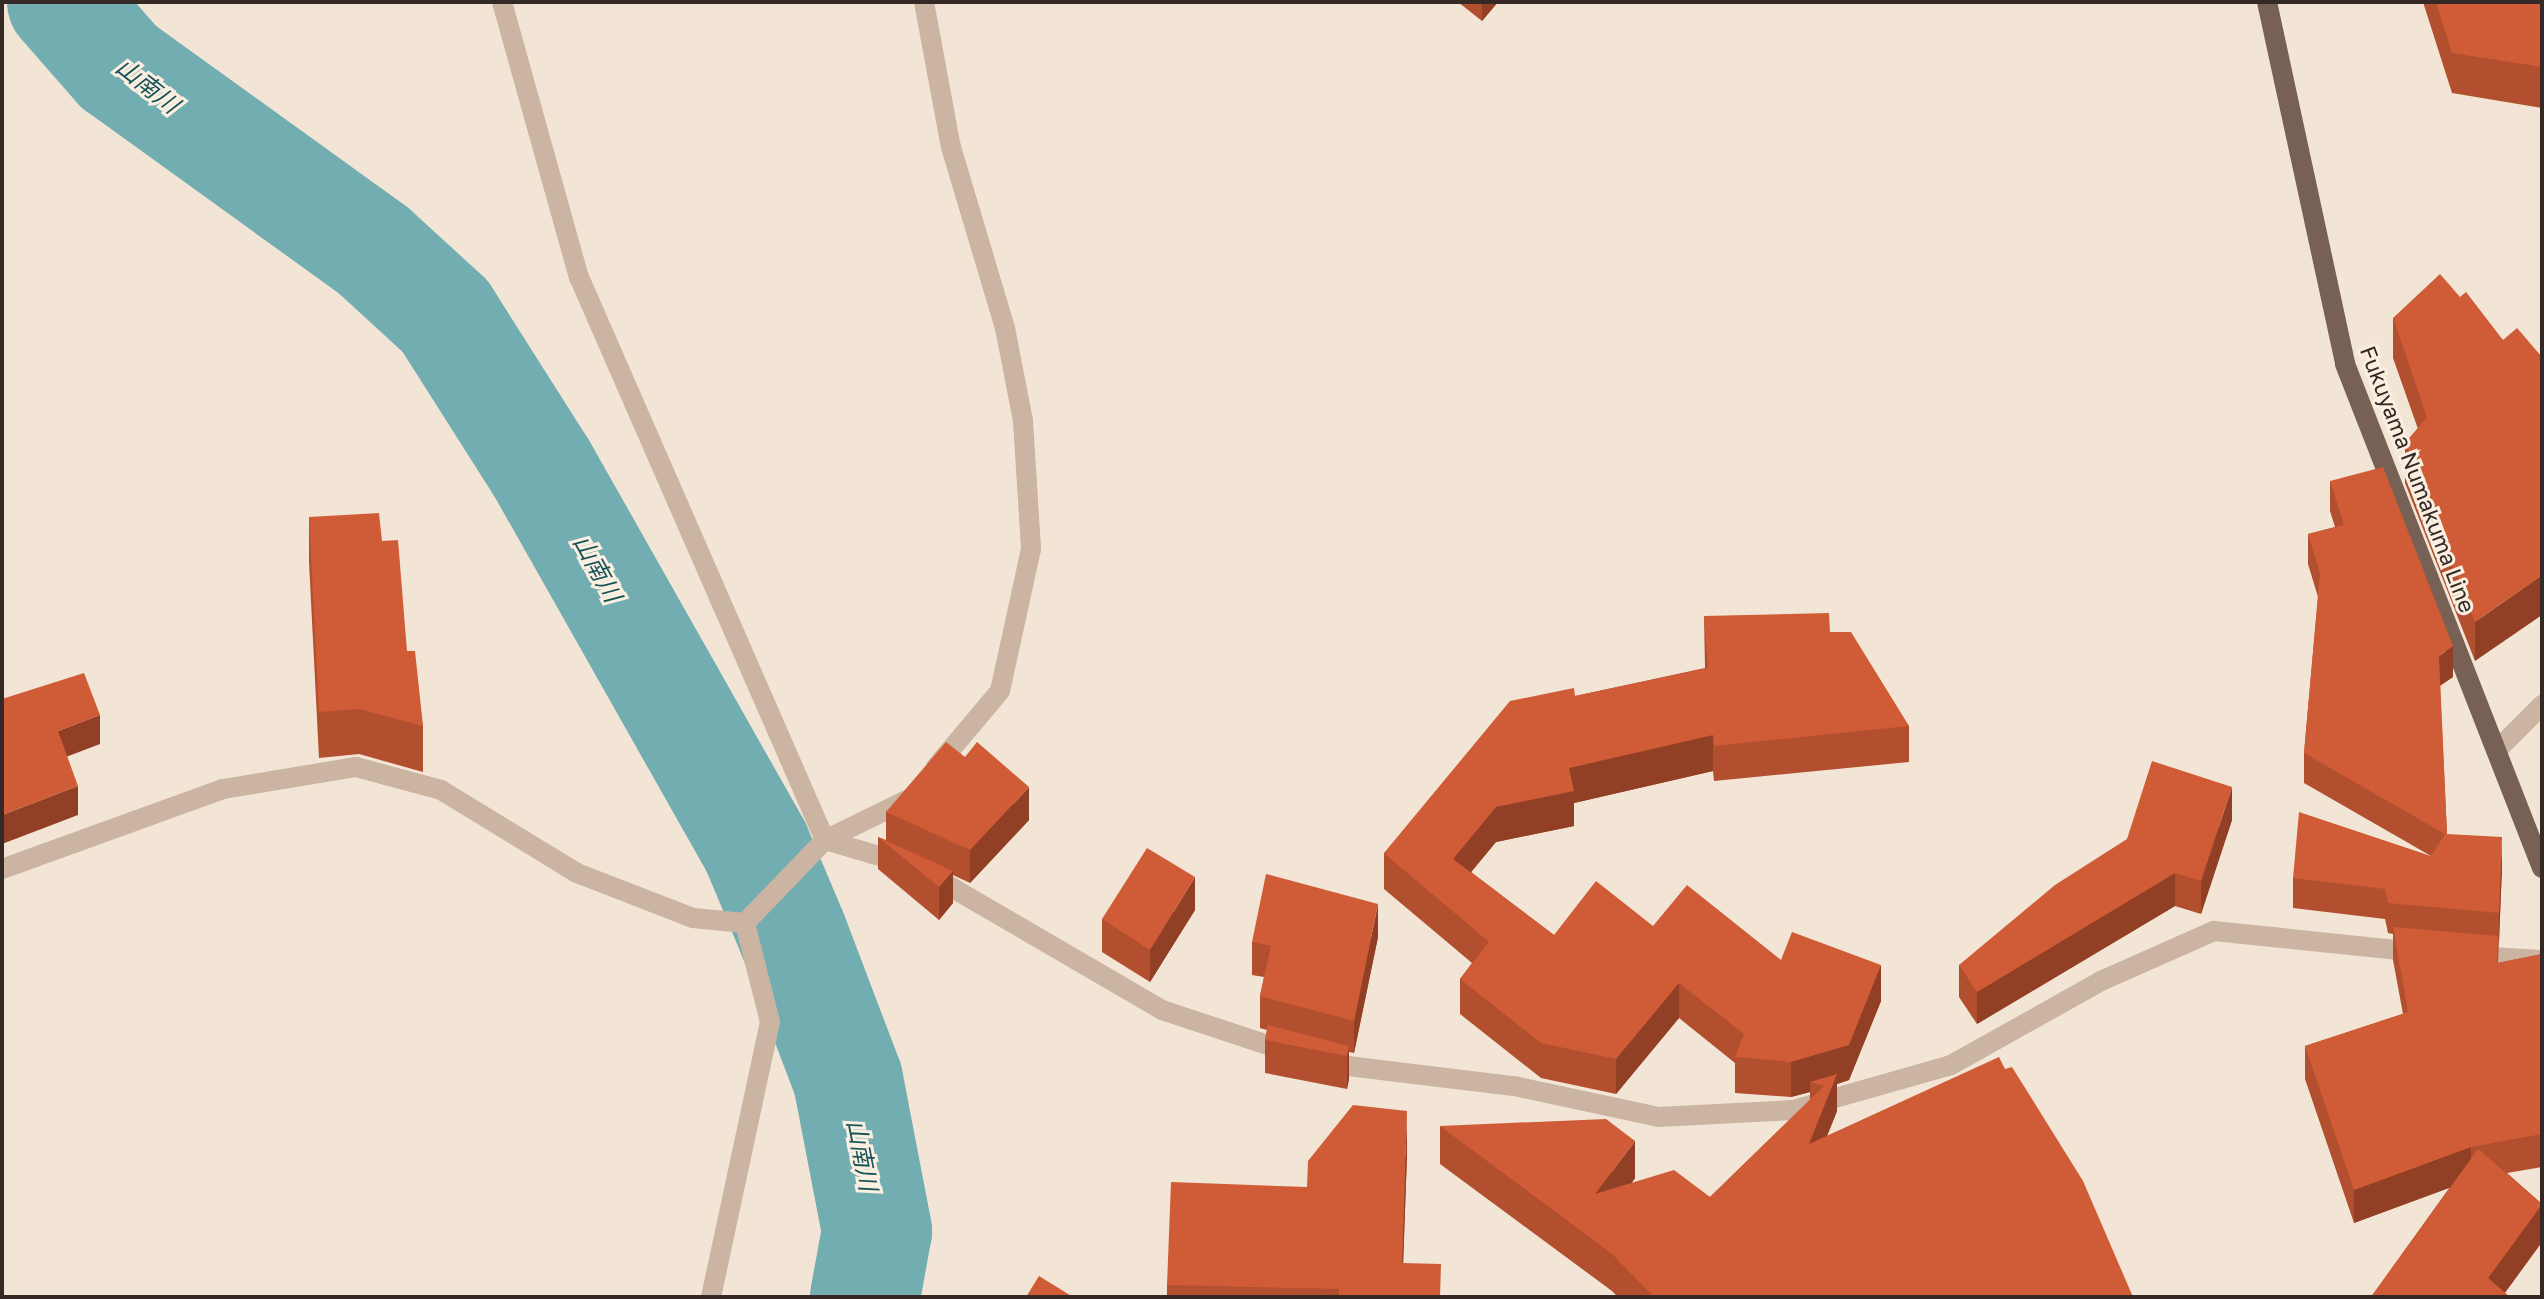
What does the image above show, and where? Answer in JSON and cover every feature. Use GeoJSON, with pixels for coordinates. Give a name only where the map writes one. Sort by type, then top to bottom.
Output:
{"type":"FeatureCollection","features":[{"type":"Feature","properties":{"kind":"main road","name":"Fukuyama Numakuma Line"},"geometry":{"type":"LineString","coordinates":[[2267,2],[2345,364],[2542,868]]}},
{"type":"Feature","properties":{"kind":"street"},"geometry":{"type":"LineString","coordinates":[[502,2],[579,277],[825,840],[916,867],[1162,1010],[1325,1063],[1514,1086],[1659,1117],[1793,1110],[1951,1065],[2101,981],[2214,931],[2542,960]]}},
{"type":"Feature","properties":{"kind":"street"},"geometry":{"type":"LineString","coordinates":[[745,923],[825,840],[905,803],[1000,691],[1031,549],[1023,421],[1005,328],[951,147],[924,2]]}},
{"type":"Feature","properties":{"kind":"street"},"geometry":{"type":"LineString","coordinates":[[2497,750],[2542,705]]}},
{"type":"Feature","properties":{"kind":"street"},"geometry":{"type":"LineString","coordinates":[[2,869],[223,789],[356,767],[441,790],[577,873],[693,918],[745,923]]}},
{"type":"Feature","properties":{"kind":"street"},"geometry":{"type":"LineString","coordinates":[[711,1297],[770,1022],[745,923]]}},
{"type":"Feature","properties":{"kind":"building"},"geometry":{"type":"Polygon","coordinates":[[[2436,2],[2542,2],[2542,67],[2452,53],[2436,2]]]}},
{"type":"Feature","properties":{"kind":"building"},"geometry":{"type":"Polygon","coordinates":[[[2440,274],[2460,297],[2466,292],[2503,340],[2517,328],[2542,357],[2542,575],[2475,622],[2405,443],[2427,417],[2393,318],[2440,274]]]}},
{"type":"Feature","properties":{"kind":"building"},"geometry":{"type":"Polygon","coordinates":[[[2383,467],[2453,646],[2439,656],[2447,834],[2502,837],[2499,913],[2388,903],[2385,889],[2293,878],[2299,812],[2431,856],[2445,834],[2304,753],[2320,573],[2308,534],[2344,525],[2330,481],[2383,467]]]}},
{"type":"Feature","properties":{"kind":"building"},"geometry":{"type":"Polygon","coordinates":[[[379,513],[382,541],[398,540],[407,651],[415,651],[423,726],[359,709],[319,712],[309,517],[379,513]]]}},
{"type":"Feature","properties":{"kind":"building"},"geometry":{"type":"Polygon","coordinates":[[[1829,613],[1830,632],[1851,632],[1909,726],[1714,746],[1713,735],[1569,768],[1574,791],[1496,807],[1453,859],[1554,935],[1596,881],[1653,926],[1687,885],[1781,960],[1792,932],[1881,965],[1849,1045],[1791,1062],[1735,1057],[1744,1034],[1679,983],[1616,1059],[1541,1043],[1460,979],[1489,942],[1384,853],[1510,701],[1574,688],[1575,696],[1708,668],[1704,616],[1829,613]]]}},
{"type":"Feature","properties":{"kind":"building"},"geometry":{"type":"Polygon","coordinates":[[[84,673],[100,715],[58,731],[78,786],[2,815],[2,699],[84,673]]]}},
{"type":"Feature","properties":{"kind":"building"},"geometry":{"type":"Polygon","coordinates":[[[946,742],[965,757],[977,742],[1029,787],[970,850],[886,812],[946,742]]]}},
{"type":"Feature","properties":{"kind":"building"},"geometry":{"type":"Polygon","coordinates":[[[2152,761],[2232,787],[2201,881],[2175,873],[1977,992],[1959,965],[2055,885],[2127,839],[2152,761]]]}},
{"type":"Feature","properties":{"kind":"building"},"geometry":{"type":"Polygon","coordinates":[[[878,837],[953,871],[939,887],[878,837]]]}},
{"type":"Feature","properties":{"kind":"building"},"geometry":{"type":"Polygon","coordinates":[[[1147,848],[1195,877],[1150,950],[1102,919],[1147,848]]]}},
{"type":"Feature","properties":{"kind":"building"},"geometry":{"type":"Polygon","coordinates":[[[1266,874],[1378,904],[1354,1021],[1260,996],[1271,946],[1252,942],[1266,874]]]}},
{"type":"Feature","properties":{"kind":"building"},"geometry":{"type":"Polygon","coordinates":[[[2393,927],[2498,936],[2497,963],[2542,954],[2542,1134],[2471,1147],[2354,1190],[2305,1046],[2408,1012],[2393,927]]]}},
{"type":"Feature","properties":{"kind":"building"},"geometry":{"type":"Polygon","coordinates":[[[1268,1025],[1349,1046],[1347,1056],[1265,1040],[1268,1025]]]}},
{"type":"Feature","properties":{"kind":"building"},"geometry":{"type":"Polygon","coordinates":[[[1999,1057],[2005,1069],[2012,1067],[2083,1181],[2133,1297],[1654,1297],[1612,1254],[1440,1126],[1606,1119],[1635,1141],[1595,1194],[1674,1170],[1710,1197],[1824,1086],[1810,1082],[1837,1074],[1809,1144],[1999,1057]]]}},
{"type":"Feature","properties":{"kind":"building"},"geometry":{"type":"Polygon","coordinates":[[[1353,1105],[1407,1111],[1402,1263],[1441,1264],[1440,1297],[1339,1297],[1339,1289],[1167,1285],[1171,1182],[1307,1187],[1308,1161],[1353,1105]]]}},
{"type":"Feature","properties":{"kind":"building"},"geometry":{"type":"Polygon","coordinates":[[[2478,1149],[2542,1204],[2488,1278],[2510,1297],[2371,1297],[2478,1149]]]}},
{"type":"Feature","properties":{"kind":"building"},"geometry":{"type":"Polygon","coordinates":[[[1039,1276],[1073,1297],[1026,1297],[1039,1276]]]}},
{"type":"Feature","properties":{"kind":"waterway","name":"山南川"},"geometry":{"type":"LineString","coordinates":[[62,2],[119,67],[374,251],[445,316],[541,467],[756,847],[793,935],[848,1080],[877,1231],[865,1297]]}}]}
